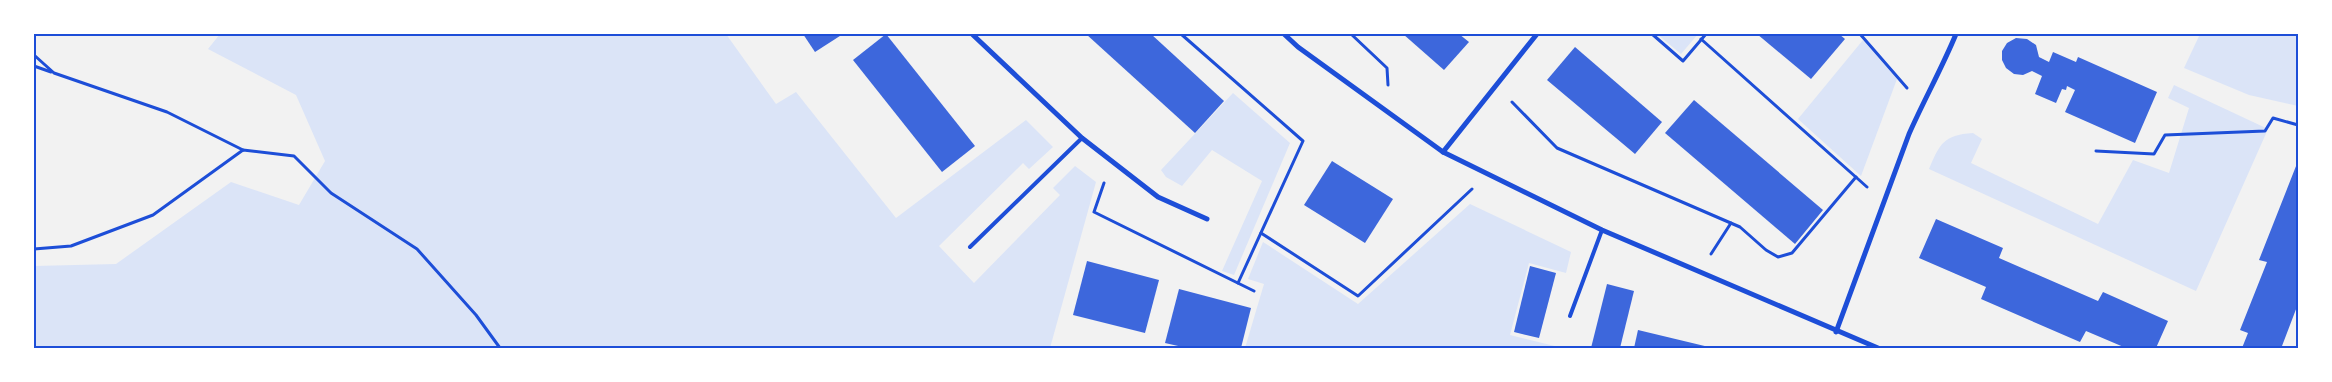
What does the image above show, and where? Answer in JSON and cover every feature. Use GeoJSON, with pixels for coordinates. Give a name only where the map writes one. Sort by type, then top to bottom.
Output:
{"type":"FeatureCollection","features":[{"type":"Feature","properties":{"kind":"street"},"geometry":{"type":"LineString","coordinates":[[972,34],[1082,138],[1111,161],[1158,197],[1207,219]]}},
{"type":"Feature","properties":{"kind":"street"},"geometry":{"type":"LineString","coordinates":[[1284,34],[1298,47],[1443,152],[1602,230],[1836,332],[1878,348]]}},
{"type":"Feature","properties":{"kind":"street"},"geometry":{"type":"LineString","coordinates":[[1443,152],[1537,34]]}},
{"type":"Feature","properties":{"kind":"street"},"geometry":{"type":"LineString","coordinates":[[1836,332],[1922,105],[1940,74],[1956,34]]}},
{"type":"Feature","properties":{"kind":"lane"},"geometry":{"type":"LineString","coordinates":[[970,247],[1082,138]]}},
{"type":"Feature","properties":{"kind":"lane"},"geometry":{"type":"LineString","coordinates":[[1570,316],[1602,230]]}},
{"type":"Feature","properties":{"kind":"path"},"geometry":{"type":"LineString","coordinates":[[1181,34],[1303,142],[1238,283]]}},
{"type":"Feature","properties":{"kind":"path"},"geometry":{"type":"LineString","coordinates":[[1351,34],[1387,68],[1389,113]]}},
{"type":"Feature","properties":{"kind":"path"},"geometry":{"type":"LineString","coordinates":[[1652,34],[1683,60],[1706,34]]}},
{"type":"Feature","properties":{"kind":"path"},"geometry":{"type":"LineString","coordinates":[[1860,34],[1922,105]]}},
{"type":"Feature","properties":{"kind":"path"},"geometry":{"type":"LineString","coordinates":[[1701,40],[1884,202]]}},
{"type":"Feature","properties":{"kind":"path"},"geometry":{"type":"LineString","coordinates":[[34,55],[54,73]]}},
{"type":"Feature","properties":{"kind":"path"},"geometry":{"type":"LineString","coordinates":[[34,66],[167,112],[243,150],[294,156],[331,193],[417,249],[476,315],[500,348]]}},
{"type":"Feature","properties":{"kind":"path"},"geometry":{"type":"LineString","coordinates":[[1496,85],[1557,148],[1740,227],[1766,250],[1778,257],[1792,253],[1856,177]]}},
{"type":"Feature","properties":{"kind":"path"},"geometry":{"type":"LineString","coordinates":[[2096,151],[2154,154],[2165,135],[2265,131],[2273,118],[2298,125]]}},
{"type":"Feature","properties":{"kind":"path"},"geometry":{"type":"LineString","coordinates":[[34,249],[71,246],[153,215],[243,150]]}},
{"type":"Feature","properties":{"kind":"path"},"geometry":{"type":"LineString","coordinates":[[1111,161],[1094,212],[1254,291]]}},
{"type":"Feature","properties":{"kind":"path"},"geometry":{"type":"LineString","coordinates":[[1261,232],[1358,296],[1488,174]]}},
{"type":"Feature","properties":{"kind":"path"},"geometry":{"type":"LineString","coordinates":[[1700,273],[1731,223]]}},
{"type":"Feature","properties":{"kind":"shaded area"},"geometry":{"type":"Polygon","coordinates":[[[220,34],[726,34],[776,104],[796,92],[896,218],[1026,120],[1053,147],[1029,169],[1023,163],[939,246],[974,283],[1060,195],[1053,188],[1075,166],[1096,182],[1050,348],[34,348],[34,266],[116,264],[231,182],[299,205],[325,161],[296,95],[208,49],[220,34]]]}},
{"type":"Feature","properties":{"kind":"shaded area"},"geometry":{"type":"Polygon","coordinates":[[[1657,34],[1698,34],[1681,54],[1657,34]]]}},
{"type":"Feature","properties":{"kind":"shaded area"},"geometry":{"type":"Polygon","coordinates":[[[2200,34],[2298,34],[2298,106],[2249,95],[2184,68],[2200,34]]]}},
{"type":"Feature","properties":{"kind":"shaded area"},"geometry":{"type":"Polygon","coordinates":[[[1863,40],[1897,79],[1861,176],[1798,119],[1863,40]]]}},
{"type":"Feature","properties":{"kind":"shaded area"},"geometry":{"type":"Polygon","coordinates":[[[2174,85],[2268,129],[2196,291],[1929,169],[1936,153],[1944,142],[1955,136],[1973,133],[1982,139],[1971,163],[2098,224],[2133,160],[2169,173],[2189,108],[2168,98],[2174,85]]]}},
{"type":"Feature","properties":{"kind":"shaded area"},"geometry":{"type":"Polygon","coordinates":[[[1233,93],[1290,143],[1234,275],[1222,271],[1262,181],[1212,150],[1182,186],[1166,177],[1161,170],[1233,93]]]}},
{"type":"Feature","properties":{"kind":"shaded area"},"geometry":{"type":"Polygon","coordinates":[[[1470,204],[1571,252],[1566,273],[1529,263],[1510,335],[1563,348],[1245,348],[1264,284],[1248,279],[1263,242],[1358,304],[1470,204]]]}},
{"type":"Feature","properties":{"kind":"building"},"geometry":{"type":"Polygon","coordinates":[[[803,34],[843,34],[815,52],[803,34]]]}},
{"type":"Feature","properties":{"kind":"building"},"geometry":{"type":"Polygon","coordinates":[[[886,34],[975,146],[942,172],[853,60],[886,34]]]}},
{"type":"Feature","properties":{"kind":"building"},"geometry":{"type":"Polygon","coordinates":[[[1086,34],[1151,34],[1224,101],[1195,133],[1086,34]]]}},
{"type":"Feature","properties":{"kind":"building"},"geometry":{"type":"Polygon","coordinates":[[[1403,34],[1459,34],[1469,42],[1444,70],[1403,34]]]}},
{"type":"Feature","properties":{"kind":"building"},"geometry":{"type":"Polygon","coordinates":[[[1757,34],[1839,34],[1845,39],[1811,79],[1757,34]]]}},
{"type":"Feature","properties":{"kind":"building"},"geometry":{"type":"Polygon","coordinates":[[[2016,38],[2027,39],[2036,45],[2039,57],[2049,62],[2053,52],[2076,62],[2078,57],[2157,92],[2135,143],[2065,112],[2075,90],[2067,86],[2066,90],[2062,89],[2056,103],[2035,94],[2042,76],[2032,71],[2023,75],[2014,74],[2006,68],[2002,60],[2002,51],[2007,43],[2016,38]]]}},
{"type":"Feature","properties":{"kind":"building"},"geometry":{"type":"Polygon","coordinates":[[[1575,47],[1662,122],[1635,154],[1547,80],[1575,47]]]}},
{"type":"Feature","properties":{"kind":"building"},"geometry":{"type":"Polygon","coordinates":[[[1694,100],[1823,210],[1795,244],[1665,133],[1694,100]]]}},
{"type":"Feature","properties":{"kind":"building"},"geometry":{"type":"Polygon","coordinates":[[[1332,161],[1393,199],[1365,243],[1304,205],[1332,161]]]}},
{"type":"Feature","properties":{"kind":"building"},"geometry":{"type":"Polygon","coordinates":[[[2298,161],[2298,304],[2282,346],[2286,348],[2242,348],[2248,333],[2240,330],[2267,262],[2259,260],[2298,161]]]}},
{"type":"Feature","properties":{"kind":"building"},"geometry":{"type":"Polygon","coordinates":[[[1936,219],[2003,248],[1999,258],[2098,301],[2103,292],[2168,321],[2156,348],[2126,348],[2086,331],[2080,342],[1981,299],[1986,287],[1919,258],[1936,219]]]}},
{"type":"Feature","properties":{"kind":"building"},"geometry":{"type":"Polygon","coordinates":[[[1087,261],[1159,280],[1145,333],[1073,315],[1087,261]]]}},
{"type":"Feature","properties":{"kind":"building"},"geometry":{"type":"Polygon","coordinates":[[[1530,266],[1556,273],[1539,338],[1514,332],[1530,266]]]}},
{"type":"Feature","properties":{"kind":"building"},"geometry":{"type":"Polygon","coordinates":[[[1607,284],[1634,291],[1620,348],[1591,348],[1607,284]]]}},
{"type":"Feature","properties":{"kind":"building"},"geometry":{"type":"Polygon","coordinates":[[[1179,289],[1251,308],[1241,348],[1187,348],[1165,343],[1179,289]]]}},
{"type":"Feature","properties":{"kind":"building"},"geometry":{"type":"Polygon","coordinates":[[[1638,330],[1713,348],[1634,348],[1638,330]]]}}]}
